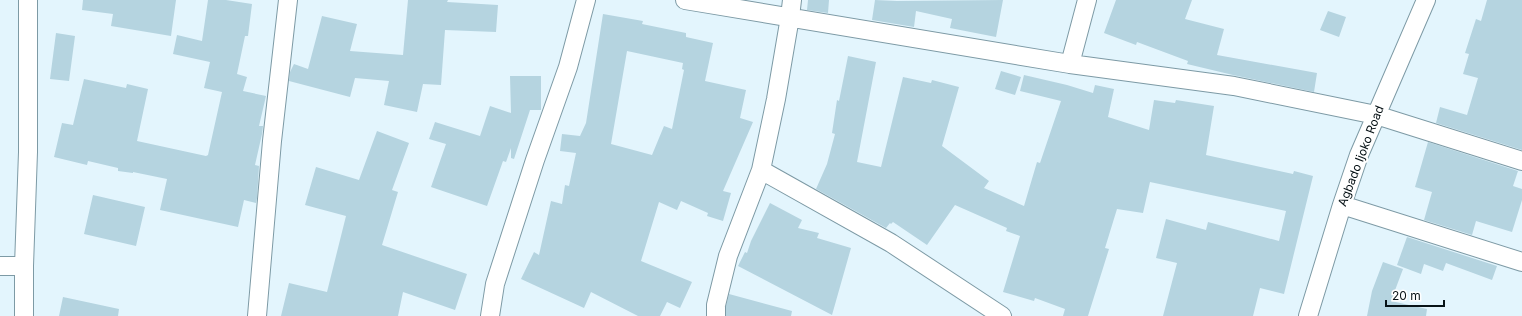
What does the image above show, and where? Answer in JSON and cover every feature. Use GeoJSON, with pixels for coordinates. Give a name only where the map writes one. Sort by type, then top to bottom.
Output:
{"type":"FeatureCollection","features":[{"type":"Feature","properties":{"kind":"street"},"geometry":{"type":"LineString","coordinates":[[24,316],[24,266],[28,152],[28,0]]}},
{"type":"Feature","properties":{"kind":"street"},"geometry":{"type":"LineString","coordinates":[[257,316],[272,141],[288,0]]}},
{"type":"Feature","properties":{"kind":"street"},"geometry":{"type":"LineString","coordinates":[[490,316],[495,284],[535,160],[568,67],[586,0]]}},
{"type":"Feature","properties":{"kind":"street"},"geometry":{"type":"LineString","coordinates":[[685,0],[791,9],[1070,64],[1234,86],[1376,115],[1522,161]]}},
{"type":"Feature","properties":{"kind":"street"},"geometry":{"type":"LineString","coordinates":[[1070,64],[1087,0]]}},
{"type":"Feature","properties":{"kind":"street","name":"Agbado Ijoko Road"},"geometry":{"type":"LineString","coordinates":[[1308,316],[1359,155],[1426,0]]}},
{"type":"Feature","properties":{"kind":"street"},"geometry":{"type":"LineString","coordinates":[[716,316],[716,305],[728,256],[761,170],[776,99],[791,9]]}},
{"type":"Feature","properties":{"kind":"street"},"geometry":{"type":"LineString","coordinates":[[761,170],[891,243],[1002,316]]}},
{"type":"Feature","properties":{"kind":"street"},"geometry":{"type":"LineString","coordinates":[[1342,205],[1522,262]]}},
{"type":"Feature","properties":{"kind":"street"},"geometry":{"type":"LineString","coordinates":[[0,266],[24,266]]}},
{"type":"Feature","properties":{"kind":"building"},"geometry":{"type":"Polygon","coordinates":[[[83,0],[176,0],[171,36],[111,26],[113,14],[82,10],[83,0]]]}},
{"type":"Feature","properties":{"kind":"building"},"geometry":{"type":"Polygon","coordinates":[[[208,0],[226,0],[252,4],[248,36],[245,36],[237,74],[247,77],[243,91],[266,96],[259,126],[263,126],[255,165],[259,166],[256,203],[244,200],[238,227],[160,210],[167,179],[133,172],[118,171],[118,168],[88,161],[87,165],[54,157],[62,123],[73,125],[84,79],[126,88],[127,84],[148,89],[137,141],[206,156],[208,155],[222,92],[204,88],[210,62],[173,54],[177,35],[202,41],[208,0]]]}},
{"type":"Feature","properties":{"kind":"building"},"geometry":{"type":"Polygon","coordinates":[[[408,0],[448,0],[447,2],[498,5],[496,32],[445,30],[441,85],[423,84],[417,112],[384,105],[389,81],[355,78],[350,97],[289,81],[290,72],[294,64],[308,69],[322,16],[357,24],[350,51],[403,55],[408,0]]]}},
{"type":"Feature","properties":{"kind":"building"},"geometry":{"type":"Polygon","coordinates":[[[808,0],[829,0],[828,13],[807,10],[808,0]]]}},
{"type":"Feature","properties":{"kind":"building"},"geometry":{"type":"Polygon","coordinates":[[[875,0],[1003,0],[996,37],[950,28],[952,19],[916,11],[914,27],[872,20],[875,0]]]}},
{"type":"Feature","properties":{"kind":"building"},"geometry":{"type":"Polygon","coordinates":[[[1116,0],[1192,0],[1185,19],[1224,29],[1217,55],[1317,73],[1314,92],[1187,64],[1188,61],[1137,42],[1136,45],[1104,33],[1116,0]]]}},
{"type":"Feature","properties":{"kind":"building"},"geometry":{"type":"Polygon","coordinates":[[[1487,0],[1522,0],[1522,150],[1436,123],[1440,107],[1467,115],[1478,78],[1463,74],[1469,54],[1465,53],[1476,19],[1481,21],[1487,0]]]}},
{"type":"Feature","properties":{"kind":"building"},"geometry":{"type":"Polygon","coordinates":[[[1328,11],[1346,17],[1339,37],[1320,30],[1328,11]]]}},
{"type":"Feature","properties":{"kind":"building"},"geometry":{"type":"Polygon","coordinates":[[[603,14],[643,21],[642,24],[686,33],[686,37],[713,43],[705,81],[746,90],[740,118],[753,122],[723,191],[731,193],[723,221],[707,216],[708,213],[681,201],[677,210],[659,202],[641,261],[692,282],[680,308],[667,302],[660,316],[638,316],[591,292],[584,308],[521,279],[534,252],[539,255],[551,201],[562,204],[565,185],[569,186],[576,153],[560,151],[562,134],[580,136],[586,123],[603,14]],[[627,51],[611,144],[652,155],[664,126],[672,129],[684,70],[682,69],[683,63],[627,51]]]}},
{"type":"Feature","properties":{"kind":"building"},"geometry":{"type":"Polygon","coordinates":[[[56,33],[75,36],[69,81],[50,79],[56,33]]]}},
{"type":"Feature","properties":{"kind":"building"},"geometry":{"type":"Polygon","coordinates":[[[848,56],[876,62],[857,162],[881,167],[903,77],[931,83],[932,80],[959,87],[942,146],[989,181],[984,188],[1024,206],[1037,162],[1040,163],[1061,101],[1020,91],[1024,75],[1093,93],[1095,85],[1114,89],[1108,117],[1149,130],[1154,100],[1175,103],[1176,100],[1214,106],[1206,155],[1293,174],[1294,171],[1313,176],[1284,294],[1260,288],[1253,316],[1163,316],[1177,263],[1156,258],[1166,219],[1206,230],[1208,222],[1279,241],[1286,211],[1150,182],[1143,213],[1117,209],[1105,248],[1109,249],[1088,316],[1063,316],[1065,309],[1035,298],[1034,301],[1003,292],[1020,236],[1006,231],[1007,228],[955,205],[927,245],[893,222],[886,228],[816,189],[827,164],[835,134],[832,133],[837,100],[839,101],[848,56]]]}},
{"type":"Feature","properties":{"kind":"building"},"geometry":{"type":"Polygon","coordinates":[[[1001,71],[1021,77],[1015,95],[995,89],[1001,71]]]}},
{"type":"Feature","properties":{"kind":"building"},"geometry":{"type":"Polygon","coordinates":[[[510,76],[541,76],[541,110],[530,110],[514,159],[511,158],[511,148],[506,162],[503,161],[487,206],[431,187],[446,144],[429,139],[435,122],[480,136],[490,106],[511,113],[510,76]]]}},
{"type":"Feature","properties":{"kind":"building"},"geometry":{"type":"Polygon","coordinates":[[[377,131],[409,143],[392,190],[398,192],[382,245],[467,274],[455,310],[403,292],[398,316],[281,316],[289,283],[327,292],[346,216],[305,205],[316,167],[359,180],[377,131]]]}},
{"type":"Feature","properties":{"kind":"building"},"geometry":{"type":"Polygon","coordinates":[[[1428,142],[1518,171],[1513,186],[1522,189],[1522,200],[1512,232],[1476,221],[1472,235],[1424,220],[1432,192],[1415,187],[1428,142]]]}},
{"type":"Feature","properties":{"kind":"building"},"geometry":{"type":"Polygon","coordinates":[[[93,195],[145,207],[136,246],[84,234],[93,195]]]}},
{"type":"Feature","properties":{"kind":"building"},"geometry":{"type":"Polygon","coordinates":[[[770,203],[802,220],[798,228],[819,233],[817,238],[851,248],[832,315],[738,266],[745,252],[747,253],[751,241],[770,203]]]}},
{"type":"Feature","properties":{"kind":"building"},"geometry":{"type":"Polygon","coordinates":[[[1407,237],[1497,266],[1492,280],[1446,263],[1443,271],[1424,264],[1421,274],[1397,265],[1407,237]]]}},
{"type":"Feature","properties":{"kind":"building"},"geometry":{"type":"Polygon","coordinates":[[[1383,262],[1403,269],[1391,301],[1427,309],[1426,316],[1367,316],[1372,291],[1383,262]]]}},
{"type":"Feature","properties":{"kind":"building"},"geometry":{"type":"Polygon","coordinates":[[[729,294],[792,311],[791,316],[726,316],[726,306],[729,294]]]}},
{"type":"Feature","properties":{"kind":"building"},"geometry":{"type":"Polygon","coordinates":[[[63,297],[119,309],[118,316],[59,316],[63,297]]]}}]}
